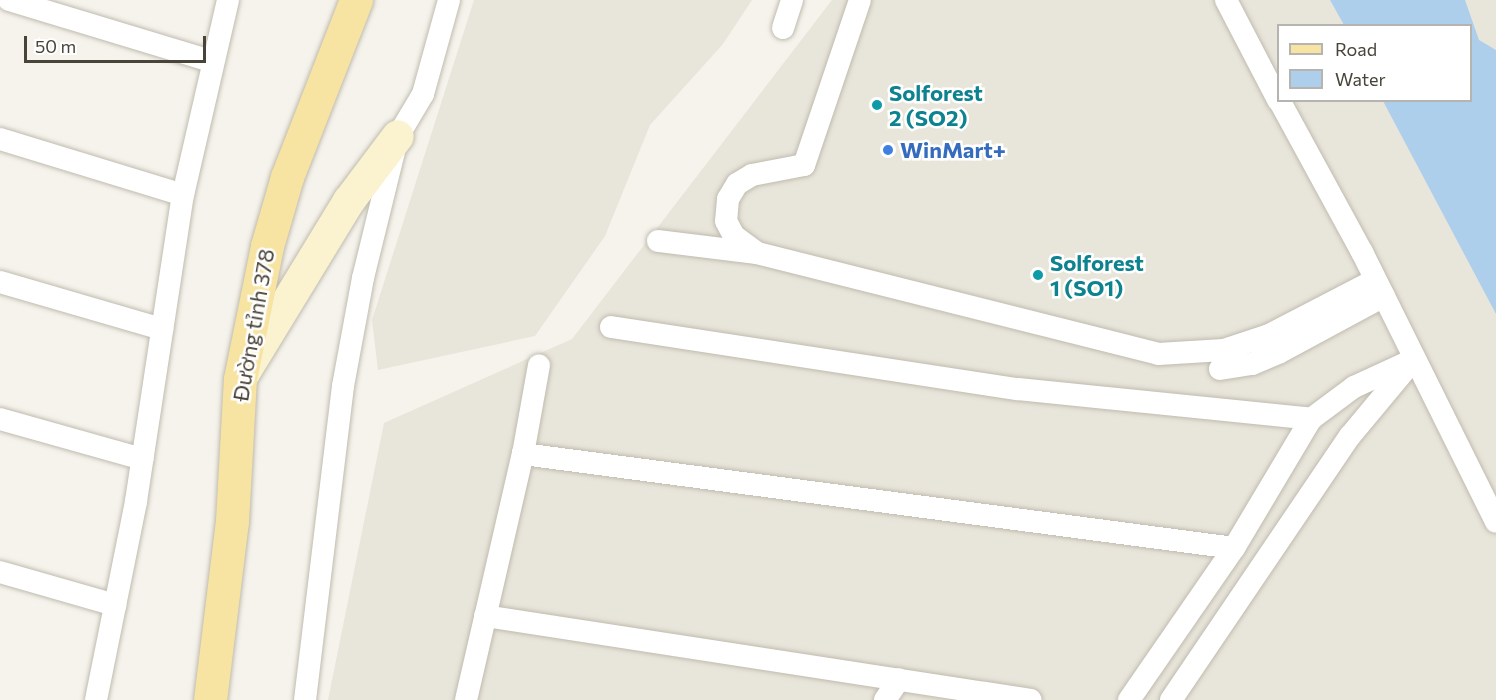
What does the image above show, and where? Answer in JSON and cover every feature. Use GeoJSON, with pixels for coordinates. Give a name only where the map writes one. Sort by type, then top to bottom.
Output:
{"type":"FeatureCollection","features":[{"type":"Feature","properties":{"kind":"main road","name":"Đường tỉnh 378"},"geometry":{"type":"LineString","coordinates":[[210,700],[232,521],[240,379],[267,246],[287,177],[353,5]]}},
{"type":"Feature","properties":{"kind":"main road"},"geometry":{"type":"LineString","coordinates":[[240,379],[349,201],[398,136]]}},
{"type":"Feature","properties":{"kind":"street"},"geometry":{"type":"LineString","coordinates":[[9,0],[211,61]]}},
{"type":"Feature","properties":{"kind":"street"},"geometry":{"type":"LineString","coordinates":[[96,700],[142,459],[183,195],[211,61],[228,0]]}},
{"type":"Feature","properties":{"kind":"street"},"geometry":{"type":"LineString","coordinates":[[305,700],[343,386],[380,203],[398,136],[423,94],[449,0]]}},
{"type":"Feature","properties":{"kind":"street"},"geometry":{"type":"LineString","coordinates":[[783,28],[792,0]]}},
{"type":"Feature","properties":{"kind":"street"},"geometry":{"type":"LineString","coordinates":[[757,253],[734,236],[726,221],[728,199],[737,184],[752,175],[804,165],[860,0]]}},
{"type":"Feature","properties":{"kind":"street"},"geometry":{"type":"LineString","coordinates":[[1226,0],[1277,96]]}},
{"type":"Feature","properties":{"kind":"street"},"geometry":{"type":"LineString","coordinates":[[1280,102],[1379,288],[1496,522]]}},
{"type":"Feature","properties":{"kind":"street"},"geometry":{"type":"LineString","coordinates":[[0,139],[183,195]]}},
{"type":"Feature","properties":{"kind":"street"},"geometry":{"type":"LineString","coordinates":[[658,241],[757,253],[1158,354],[1224,350],[1269,335],[1379,288]]}},
{"type":"Feature","properties":{"kind":"street"},"geometry":{"type":"LineString","coordinates":[[0,282],[162,329]]}},
{"type":"Feature","properties":{"kind":"street"},"geometry":{"type":"LineString","coordinates":[[1220,369],[1252,364],[1280,352],[1379,288]]}},
{"type":"Feature","properties":{"kind":"street"},"geometry":{"type":"LineString","coordinates":[[611,327],[1018,389],[1311,419]]}},
{"type":"Feature","properties":{"kind":"street"},"geometry":{"type":"LineString","coordinates":[[1129,700],[1234,548],[1311,419],[1354,387],[1415,359]]}},
{"type":"Feature","properties":{"kind":"street"},"geometry":{"type":"LineString","coordinates":[[1171,700],[1350,436],[1415,359]]}},
{"type":"Feature","properties":{"kind":"street"},"geometry":{"type":"LineString","coordinates":[[466,700],[523,454],[539,365]]}},
{"type":"Feature","properties":{"kind":"street"},"geometry":{"type":"LineString","coordinates":[[0,419],[142,459]]}},
{"type":"Feature","properties":{"kind":"street"},"geometry":{"type":"LineString","coordinates":[[523,454],[1234,548]]}},
{"type":"Feature","properties":{"kind":"street"},"geometry":{"type":"LineString","coordinates":[[0,572],[115,605]]}},
{"type":"Feature","properties":{"kind":"street"},"geometry":{"type":"LineString","coordinates":[[485,616],[1031,700]]}},
{"type":"Feature","properties":{"kind":"street"},"geometry":{"type":"LineString","coordinates":[[885,700],[899,680]]}},
{"type":"Feature","properties":{"kind":"shaded area"},"geometry":{"type":"Polygon","coordinates":[[[474,0],[752,0],[723,44],[650,125],[605,236],[535,336],[378,370],[372,320],[474,0]]]}},
{"type":"Feature","properties":{"kind":"shaded area"},"geometry":{"type":"Polygon","coordinates":[[[832,0],[1496,0],[1496,700],[328,700],[384,423],[572,339],[832,0]]]}},
{"type":"Feature","properties":{"kind":"water"},"geometry":{"type":"Polygon","coordinates":[[[1330,0],[1465,0],[1479,40],[1496,50],[1496,314],[1384,102],[1472,102],[1472,24],[1343,24],[1330,0]]]}},
{"type":"Feature","properties":{"kind":"place","name":"Solforest 2 (SO2)"},"geometry":{"type":"Point","coordinates":[877,105]}},
{"type":"Feature","properties":{"kind":"place","name":"WinMart+"},"geometry":{"type":"Point","coordinates":[888,150]}},
{"type":"Feature","properties":{"kind":"place","name":"Solforest 1 (SO1)"},"geometry":{"type":"Point","coordinates":[1038,275]}}]}
